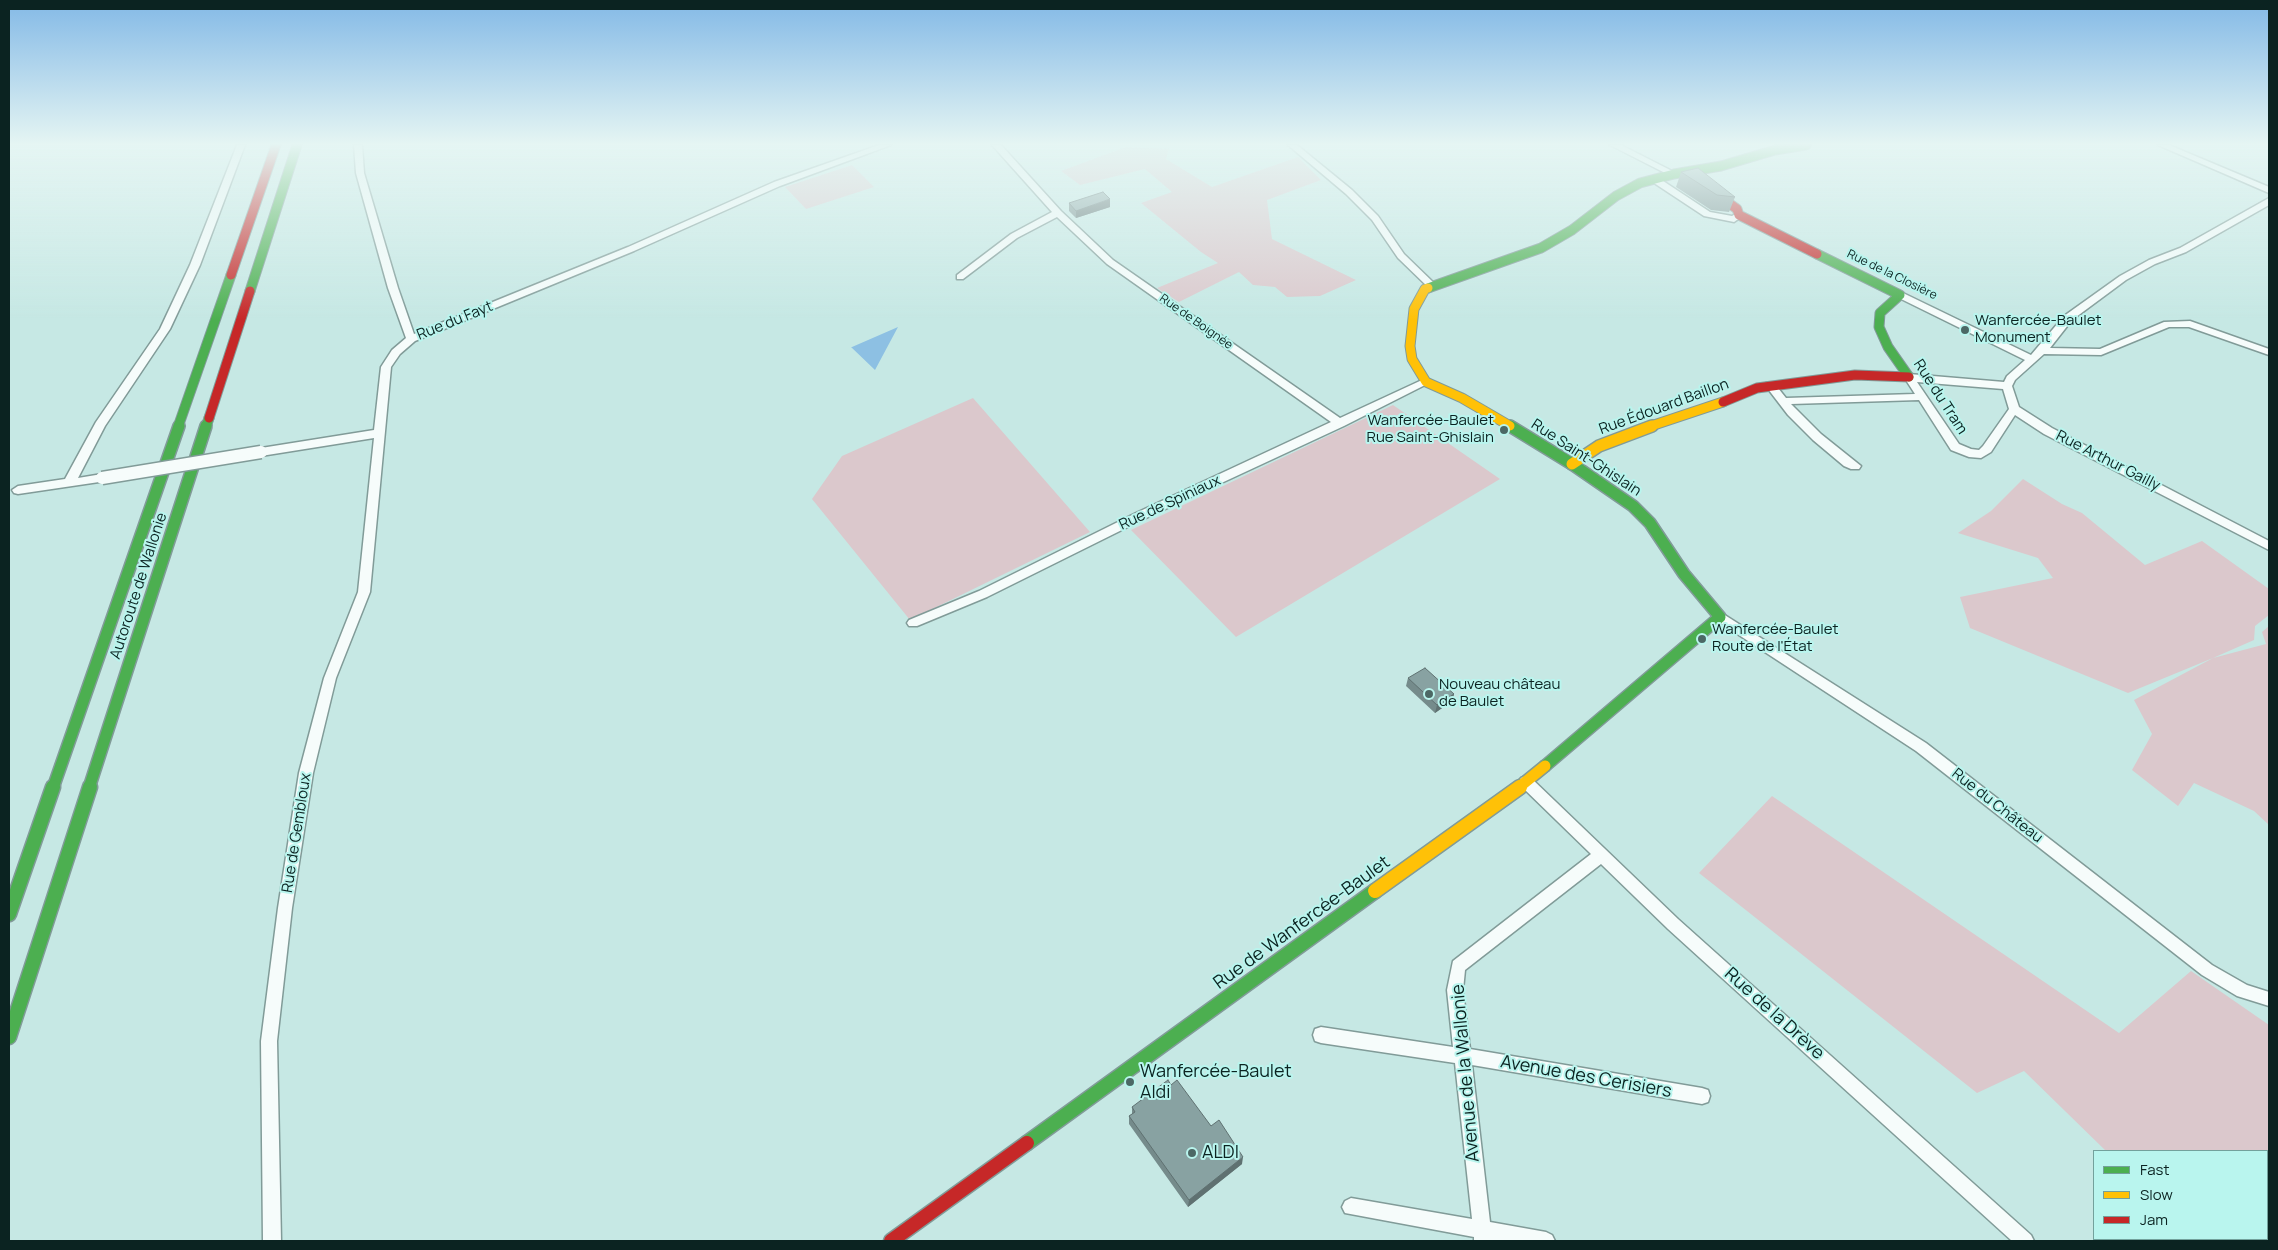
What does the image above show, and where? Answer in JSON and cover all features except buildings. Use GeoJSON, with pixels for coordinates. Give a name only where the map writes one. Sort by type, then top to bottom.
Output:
{"type":"FeatureCollection","features":[{"type":"Feature","properties":{"kind":"main road","name":"Autoroute de Wallonie"},"geometry":{"type":"LineString","coordinates":[[9,914],[256,203]]}},
{"type":"Feature","properties":{"kind":"main road","name":"Autoroute de Wallonie"},"geometry":{"type":"LineString","coordinates":[[9,1037],[278,203]]}},
{"type":"Feature","properties":{"kind":"main road"},"geometry":{"type":"LineString","coordinates":[[1426,382],[1412,359],[1410,332],[1414,309],[1425,289],[1541,248],[1572,230],[1607,203]]}},
{"type":"Feature","properties":{"kind":"main road","name":"Rue de la Closière"},"geometry":{"type":"LineString","coordinates":[[1729,203],[1737,209],[1739,215],[1900,295]]}},
{"type":"Feature","properties":{"kind":"main road","name":"Rue du Tram"},"geometry":{"type":"LineString","coordinates":[[1900,295],[1880,313],[1878,327],[1888,347],[1909,377]]}},
{"type":"Feature","properties":{"kind":"main road","name":"Rue Édouard Baillon"},"geometry":{"type":"LineString","coordinates":[[1572,464],[1600,446],[1618,438],[1770,385],[1856,375],[1909,377]]}},
{"type":"Feature","properties":{"kind":"main road","name":"Rue Saint-Ghislain"},"geometry":{"type":"LineString","coordinates":[[1426,382],[1462,398],[1572,464],[1643,515],[1684,574],[1720,617]]}},
{"type":"Feature","properties":{"kind":"main road","name":"Rue de Wanfercée-Baulet"},"geometry":{"type":"LineString","coordinates":[[892,1241],[1526,782],[1720,617]]}},
{"type":"Feature","properties":{"kind":"street"},"geometry":{"type":"LineString","coordinates":[[69,483],[100,424],[165,329],[196,265],[219,203]]}},
{"type":"Feature","properties":{"kind":"street"},"geometry":{"type":"LineString","coordinates":[[369,203],[410,339]]}},
{"type":"Feature","properties":{"kind":"street","name":"Rue du Fayt"},"geometry":{"type":"LineString","coordinates":[[380,433],[386,367],[396,352],[410,339],[630,249],[733,203]]}},
{"type":"Feature","properties":{"kind":"street","name":"Rue de Boignée"},"geometry":{"type":"LineString","coordinates":[[1050,203],[1110,262],[1340,423]]}},
{"type":"Feature","properties":{"kind":"street"},"geometry":{"type":"LineString","coordinates":[[1360,203],[1375,218],[1401,256],[1432,286]]}},
{"type":"Feature","properties":{"kind":"street","name":"Rue de la Closière"},"geometry":{"type":"LineString","coordinates":[[1689,203],[1706,214],[1721,218],[1734,218],[1739,215]]}},
{"type":"Feature","properties":{"kind":"street"},"geometry":{"type":"LineString","coordinates":[[2014,409],[2007,386],[2011,378],[2042,351],[2068,318],[2123,278],[2152,262],[2183,250],[2265,203]]}},
{"type":"Feature","properties":{"kind":"street"},"geometry":{"type":"LineString","coordinates":[[960,277],[1014,236],[1058,212]]}},
{"type":"Feature","properties":{"kind":"street","name":"Rue de la Closière"},"geometry":{"type":"LineString","coordinates":[[1900,295],[2033,360]]}},
{"type":"Feature","properties":{"kind":"street"},"geometry":{"type":"LineString","coordinates":[[2042,351],[2102,352],[2168,324],[2190,324],[2269,352]]}},
{"type":"Feature","properties":{"kind":"street","name":"Rue Édouard Baillon"},"geometry":{"type":"LineString","coordinates":[[1909,377],[2007,386]]}},
{"type":"Feature","properties":{"kind":"street","name":"Rue du Tram"},"geometry":{"type":"LineString","coordinates":[[1909,377],[1954,447],[1969,454],[1981,454],[2014,409]]}},
{"type":"Feature","properties":{"kind":"street","name":"Rue de Spiniaux"},"geometry":{"type":"LineString","coordinates":[[913,623],[983,594],[1140,516],[1426,382]]}},
{"type":"Feature","properties":{"kind":"street"},"geometry":{"type":"LineString","coordinates":[[1770,385],[1792,413],[1817,437],[1848,463],[1855,466]]}},
{"type":"Feature","properties":{"kind":"street"},"geometry":{"type":"LineString","coordinates":[[1784,402],[1921,397]]}},
{"type":"Feature","properties":{"kind":"street","name":"Rue Arthur Gailly"},"geometry":{"type":"LineString","coordinates":[[2014,409],[2048,431],[2269,546]]}},
{"type":"Feature","properties":{"kind":"street"},"geometry":{"type":"LineString","coordinates":[[18,490],[380,433]]}},
{"type":"Feature","properties":{"kind":"street","name":"Rue de Gembloux"},"geometry":{"type":"LineString","coordinates":[[272,1241],[269,1041],[285,908],[306,773],[330,678],[364,592],[380,433]]}},
{"type":"Feature","properties":{"kind":"street","name":"Rue du Château"},"geometry":{"type":"LineString","coordinates":[[1720,617],[1921,747],[2207,970],[2243,991],[2269,999]]}},
{"type":"Feature","properties":{"kind":"street","name":"Rue de la Drève"},"geometry":{"type":"LineString","coordinates":[[1526,782],[1673,924],[2024,1241]]}},
{"type":"Feature","properties":{"kind":"street","name":"Avenue de la Wallonie"},"geometry":{"type":"LineString","coordinates":[[1482,1236],[1455,990],[1458,966],[1602,855]]}},
{"type":"Feature","properties":{"kind":"street","name":"Avenue des Cerisiers"},"geometry":{"type":"LineString","coordinates":[[1321,1035],[1463,1056],[1702,1096]]}},
{"type":"Feature","properties":{"kind":"street"},"geometry":{"type":"LineString","coordinates":[[1351,1207],[1482,1236],[1546,1241]]}},
{"type":"Feature","properties":{"kind":"shaded area"},"geometry":{"type":"Polygon","coordinates":[[[801,203],[824,203],[806,209],[801,203]]]}},
{"type":"Feature","properties":{"kind":"shaded area"},"geometry":{"type":"Polygon","coordinates":[[[1141,203],[1267,203],[1272,239],[1356,280],[1320,296],[1287,297],[1275,287],[1253,285],[1239,272],[1179,302],[1157,288],[1218,263],[1201,252],[1141,203]]]}},
{"type":"Feature","properties":{"kind":"shaded area"},"geometry":{"type":"Polygon","coordinates":[[[973,398],[1090,532],[910,620],[812,499],[842,456],[973,398]]]}},
{"type":"Feature","properties":{"kind":"shaded area"},"geometry":{"type":"Polygon","coordinates":[[[1393,405],[1500,479],[1236,637],[1131,530],[1393,405]]]}},
{"type":"Feature","properties":{"kind":"shaded area"},"geometry":{"type":"Polygon","coordinates":[[[2023,479],[2062,504],[2082,513],[2145,565],[2202,541],[2269,589],[2269,615],[2255,626],[2254,640],[2128,693],[1970,628],[1960,597],[2053,578],[2038,558],[1958,533],[1991,511],[2023,479]]]}},
{"type":"Feature","properties":{"kind":"shaded area"},"geometry":{"type":"Polygon","coordinates":[[[2269,626],[2269,825],[2254,811],[2194,783],[2178,806],[2132,770],[2152,734],[2134,700],[2213,658],[2266,644],[2262,632],[2269,626]]]}},
{"type":"Feature","properties":{"kind":"shaded area"},"geometry":{"type":"Polygon","coordinates":[[[1772,796],[2119,1033],[2191,971],[2269,1025],[2269,1241],[2195,1240],[2268,1240],[2268,1150],[2105,1150],[2024,1071],[1977,1093],[1699,873],[1772,796]]]}},
{"type":"Feature","properties":{"kind":"water"},"geometry":{"type":"Polygon","coordinates":[[[898,327],[875,370],[851,347],[852,347],[898,327]]]}},
{"type":"Feature","properties":{"kind":"traffic: fast"},"geometry":{"type":"LineString","coordinates":[[250,291],[278,203]]}},
{"type":"Feature","properties":{"kind":"traffic: fast"},"geometry":{"type":"LineString","coordinates":[[1428,288],[1541,248],[1572,230],[1607,203]]}},
{"type":"Feature","properties":{"kind":"traffic: fast"},"geometry":{"type":"LineString","coordinates":[[1817,254],[1900,295],[1880,313],[1879,327],[1888,347],[1909,377]]}},
{"type":"Feature","properties":{"kind":"traffic: fast"},"geometry":{"type":"LineString","coordinates":[[9,914],[231,275]]}},
{"type":"Feature","properties":{"kind":"traffic: fast"},"geometry":{"type":"LineString","coordinates":[[9,1037],[209,418]]}},
{"type":"Feature","properties":{"kind":"traffic: fast"},"geometry":{"type":"LineString","coordinates":[[1510,426],[1572,464],[1633,506],[1650,523],[1684,574],[1720,617],[1545,766]]}},
{"type":"Feature","properties":{"kind":"traffic: fast"},"geometry":{"type":"LineString","coordinates":[[1027,1143],[1375,891]]}},
{"type":"Feature","properties":{"kind":"traffic: slow"},"geometry":{"type":"LineString","coordinates":[[1428,288],[1425,289],[1414,309],[1410,346],[1412,359],[1426,382],[1462,398],[1510,426]]}},
{"type":"Feature","properties":{"kind":"traffic: slow"},"geometry":{"type":"LineString","coordinates":[[1572,464],[1599,446],[1618,437],[1723,402]]}},
{"type":"Feature","properties":{"kind":"traffic: slow"},"geometry":{"type":"LineString","coordinates":[[1375,891],[1526,782],[1545,766]]}},
{"type":"Feature","properties":{"kind":"traffic: jam"},"geometry":{"type":"LineString","coordinates":[[231,275],[256,203]]}},
{"type":"Feature","properties":{"kind":"traffic: jam"},"geometry":{"type":"LineString","coordinates":[[1729,203],[1737,209],[1739,215],[1817,254]]}},
{"type":"Feature","properties":{"kind":"traffic: jam"},"geometry":{"type":"LineString","coordinates":[[209,418],[250,291]]}},
{"type":"Feature","properties":{"kind":"traffic: jam"},"geometry":{"type":"LineString","coordinates":[[1723,402],[1757,388],[1855,375],[1909,377]]}},
{"type":"Feature","properties":{"kind":"traffic: jam"},"geometry":{"type":"LineString","coordinates":[[891,1241],[1027,1143]]}},
{"type":"Feature","properties":{"kind":"place","name":"Wanfercée-Baulet Monument"},"geometry":{"type":"Point","coordinates":[1965,330]}},
{"type":"Feature","properties":{"kind":"place","name":"Wanfercée-Baulet Rue Saint-Ghislain"},"geometry":{"type":"Point","coordinates":[1504,430]}},
{"type":"Feature","properties":{"kind":"place","name":"Wanfercée-Baulet Route de l'État"},"geometry":{"type":"Point","coordinates":[1702,639]}},
{"type":"Feature","properties":{"kind":"place","name":"Nouveau château de Baulet"},"geometry":{"type":"Point","coordinates":[1429,694]}},
{"type":"Feature","properties":{"kind":"place","name":"Wanfercée-Baulet Aldi"},"geometry":{"type":"Point","coordinates":[1130,1082]}},
{"type":"Feature","properties":{"kind":"place","name":"ALDI"},"geometry":{"type":"Point","coordinates":[1192,1153]}}]}
